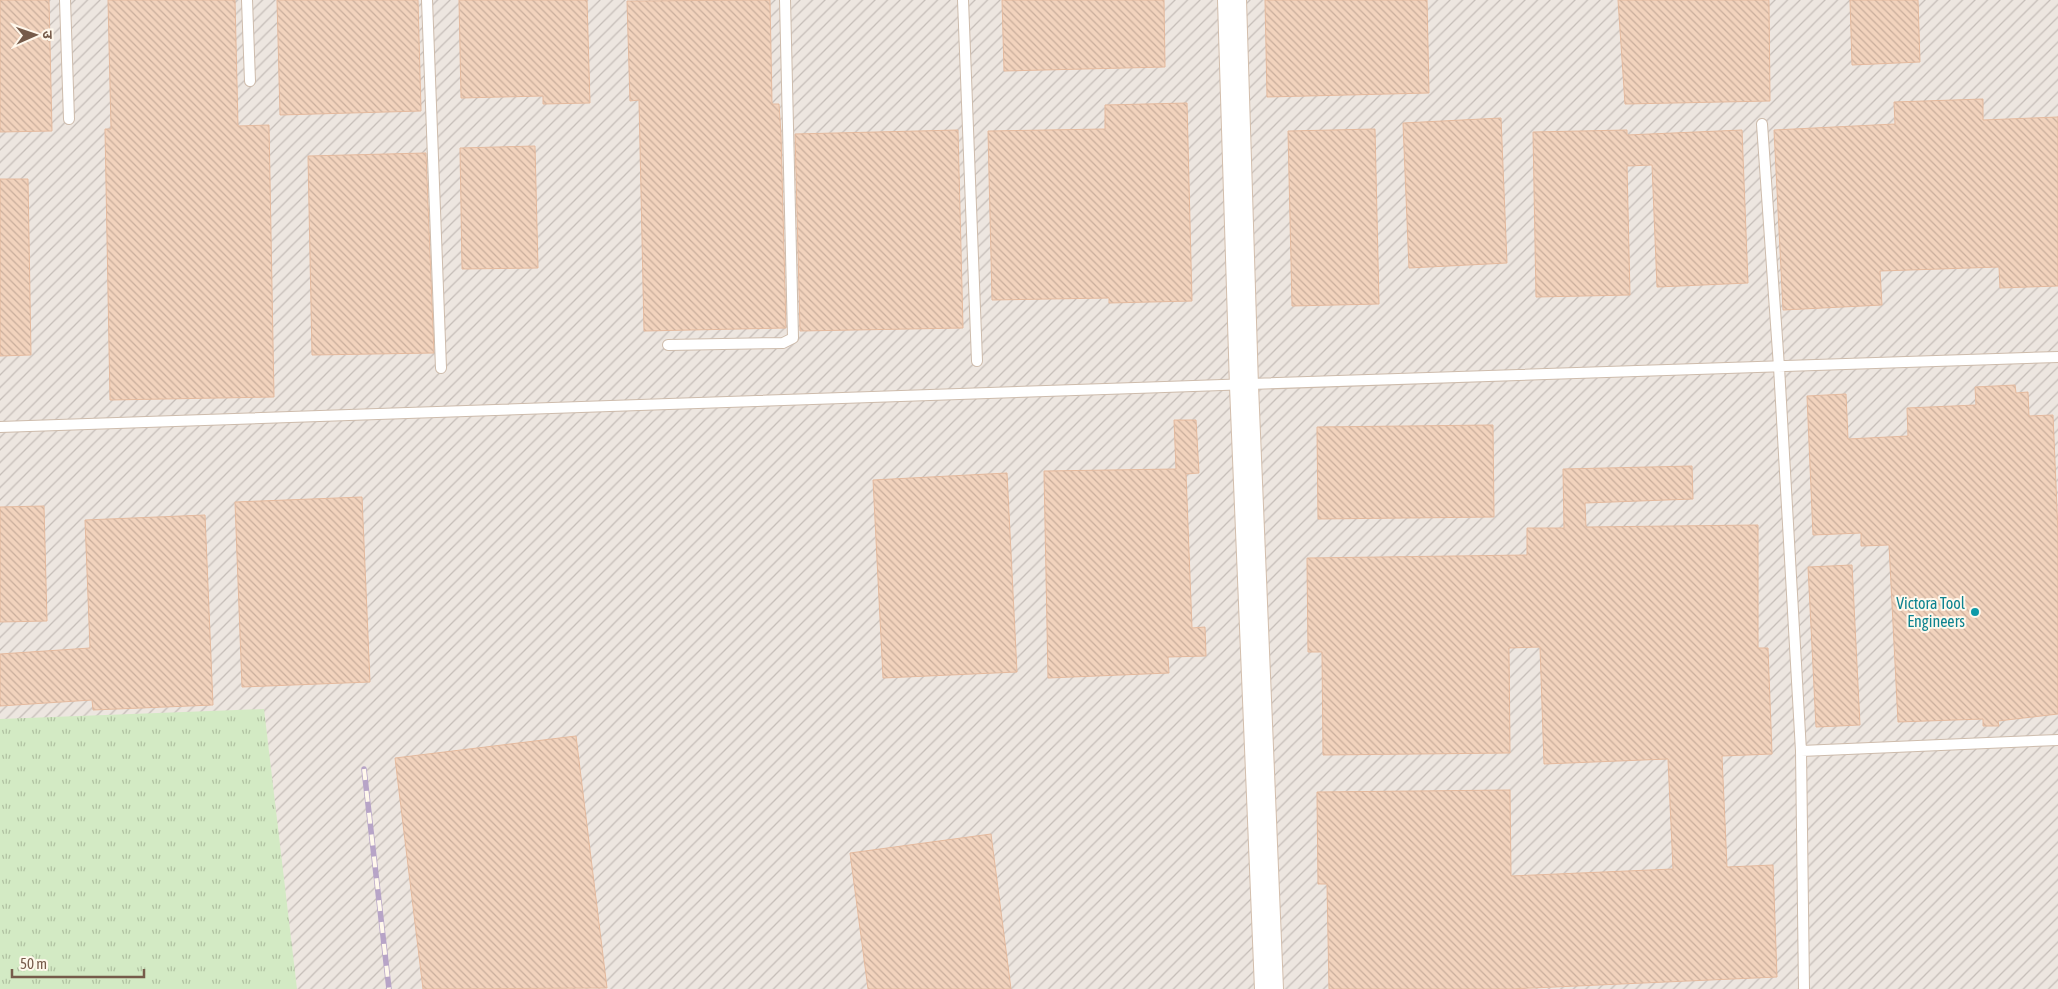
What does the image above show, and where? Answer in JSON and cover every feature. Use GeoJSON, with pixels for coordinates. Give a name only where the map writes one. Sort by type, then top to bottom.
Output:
{"type":"FeatureCollection","features":[{"type":"Feature","properties":{"kind":"street"},"geometry":{"type":"LineString","coordinates":[[1232,0],[1244,386],[1269,989]]}},
{"type":"Feature","properties":{"kind":"lane"},"geometry":{"type":"LineString","coordinates":[[65,0],[70,119]]}},
{"type":"Feature","properties":{"kind":"lane"},"geometry":{"type":"LineString","coordinates":[[247,0],[250,81]]}},
{"type":"Feature","properties":{"kind":"lane"},"geometry":{"type":"LineString","coordinates":[[427,0],[441,368]]}},
{"type":"Feature","properties":{"kind":"lane"},"geometry":{"type":"LineString","coordinates":[[668,345],[784,343],[793,338],[785,0]]}},
{"type":"Feature","properties":{"kind":"lane"},"geometry":{"type":"LineString","coordinates":[[963,0],[977,361]]}},
{"type":"Feature","properties":{"kind":"lane"},"geometry":{"type":"LineString","coordinates":[[1762,124],[1779,367],[1801,751],[1804,989]]}},
{"type":"Feature","properties":{"kind":"lane"},"geometry":{"type":"LineString","coordinates":[[0,427],[461,409],[1244,386],[2058,356]]}},
{"type":"Feature","properties":{"kind":"lane"},"geometry":{"type":"LineString","coordinates":[[1801,751],[2058,740]]}},
{"type":"Feature","properties":{"kind":"shaded area"},"geometry":{"type":"Polygon","coordinates":[[[0,0],[2058,0],[2058,989],[0,989],[0,0]]]}},
{"type":"Feature","properties":{"kind":"green space"},"geometry":{"type":"Polygon","coordinates":[[[264,709],[297,989],[0,989],[0,719],[264,709]]]}},
{"type":"Feature","properties":{"kind":"building"},"geometry":{"type":"Polygon","coordinates":[[[0,0],[49,0],[52,131],[0,132],[0,0]]]}},
{"type":"Feature","properties":{"kind":"building"},"geometry":{"type":"Polygon","coordinates":[[[108,0],[235,0],[238,126],[269,125],[274,397],[110,400],[105,129],[111,129],[108,0]]]}},
{"type":"Feature","properties":{"kind":"building"},"geometry":{"type":"Polygon","coordinates":[[[277,0],[418,0],[421,111],[280,115],[277,0]]]}},
{"type":"Feature","properties":{"kind":"building"},"geometry":{"type":"Polygon","coordinates":[[[459,0],[587,0],[590,103],[543,104],[543,96],[461,98],[459,0]]]}},
{"type":"Feature","properties":{"kind":"building"},"geometry":{"type":"Polygon","coordinates":[[[770,0],[772,104],[779,104],[781,134],[786,328],[644,331],[639,100],[630,101],[627,1],[770,0]]]}},
{"type":"Feature","properties":{"kind":"building"},"geometry":{"type":"Polygon","coordinates":[[[1002,0],[1164,0],[1165,67],[1004,71],[1002,0]]]}},
{"type":"Feature","properties":{"kind":"building"},"geometry":{"type":"Polygon","coordinates":[[[1265,0],[1427,0],[1429,93],[1267,97],[1265,0]]]}},
{"type":"Feature","properties":{"kind":"building"},"geometry":{"type":"Polygon","coordinates":[[[1618,0],[1769,0],[1770,101],[1625,104],[1618,0]]]}},
{"type":"Feature","properties":{"kind":"building"},"geometry":{"type":"Polygon","coordinates":[[[1850,0],[1918,0],[1920,62],[1852,65],[1850,0]]]}},
{"type":"Feature","properties":{"kind":"building"},"geometry":{"type":"Polygon","coordinates":[[[1983,99],[1983,120],[2058,117],[2058,286],[2000,288],[1999,267],[1880,271],[1882,305],[1783,310],[1774,130],[1895,124],[1894,102],[1983,99]]]}},
{"type":"Feature","properties":{"kind":"building"},"geometry":{"type":"Polygon","coordinates":[[[1187,103],[1192,301],[1109,303],[1109,298],[992,300],[988,131],[1105,129],[1105,105],[1187,103]]]}},
{"type":"Feature","properties":{"kind":"building"},"geometry":{"type":"Polygon","coordinates":[[[1501,118],[1507,263],[1409,268],[1403,123],[1501,118]]]}},
{"type":"Feature","properties":{"kind":"building"},"geometry":{"type":"Polygon","coordinates":[[[1375,129],[1379,304],[1292,306],[1288,131],[1375,129]]]}},
{"type":"Feature","properties":{"kind":"building"},"geometry":{"type":"Polygon","coordinates":[[[958,130],[963,328],[800,331],[795,134],[958,130]]]}},
{"type":"Feature","properties":{"kind":"building"},"geometry":{"type":"Polygon","coordinates":[[[1627,130],[1627,135],[1742,130],[1748,283],[1657,287],[1652,165],[1627,166],[1630,295],[1536,297],[1533,132],[1627,130]]]}},
{"type":"Feature","properties":{"kind":"building"},"geometry":{"type":"Polygon","coordinates":[[[535,146],[538,268],[462,269],[460,148],[535,146]]]}},
{"type":"Feature","properties":{"kind":"building"},"geometry":{"type":"Polygon","coordinates":[[[426,153],[434,353],[312,355],[308,156],[426,153]]]}},
{"type":"Feature","properties":{"kind":"building"},"geometry":{"type":"Polygon","coordinates":[[[0,179],[28,179],[31,355],[0,356],[0,179]]]}},
{"type":"Feature","properties":{"kind":"building"},"geometry":{"type":"Polygon","coordinates":[[[2015,385],[2016,393],[2028,392],[2029,416],[2053,415],[2058,532],[2058,714],[1998,721],[1999,726],[1983,726],[1983,719],[1898,722],[1889,545],[1861,546],[1861,533],[1813,535],[1807,396],[1846,394],[1848,439],[1908,436],[1907,408],[1976,405],[1975,387],[2015,385]]]}},
{"type":"Feature","properties":{"kind":"building"},"geometry":{"type":"Polygon","coordinates":[[[1174,420],[1196,420],[1199,473],[1186,474],[1192,628],[1205,627],[1206,656],[1168,657],[1169,673],[1048,678],[1044,471],[1176,469],[1174,420]]]}},
{"type":"Feature","properties":{"kind":"building"},"geometry":{"type":"Polygon","coordinates":[[[1493,425],[1494,517],[1318,519],[1317,427],[1493,425]]]}},
{"type":"Feature","properties":{"kind":"building"},"geometry":{"type":"Polygon","coordinates":[[[1692,466],[1693,499],[1585,503],[1586,527],[1758,525],[1758,648],[1768,648],[1772,754],[1722,756],[1727,867],[1773,865],[1777,977],[1510,989],[1329,989],[1327,884],[1318,884],[1317,792],[1510,790],[1511,876],[1673,869],[1668,759],[1544,764],[1540,647],[1509,648],[1510,753],[1323,755],[1322,652],[1308,652],[1307,558],[1527,555],[1527,528],[1564,528],[1563,469],[1692,466]]]}},
{"type":"Feature","properties":{"kind":"building"},"geometry":{"type":"Polygon","coordinates":[[[1007,473],[1017,672],[883,678],[873,480],[1007,473]]]}},
{"type":"Feature","properties":{"kind":"building"},"geometry":{"type":"Polygon","coordinates":[[[362,497],[370,682],[242,687],[235,502],[362,497]]]}},
{"type":"Feature","properties":{"kind":"building"},"geometry":{"type":"Polygon","coordinates":[[[44,506],[47,621],[0,622],[0,507],[44,506]]]}},
{"type":"Feature","properties":{"kind":"building"},"geometry":{"type":"Polygon","coordinates":[[[205,515],[213,705],[93,710],[92,700],[0,706],[0,654],[90,648],[85,520],[205,515]]]}},
{"type":"Feature","properties":{"kind":"building"},"geometry":{"type":"Polygon","coordinates":[[[1852,565],[1860,725],[1816,727],[1808,567],[1852,565]]]}},
{"type":"Feature","properties":{"kind":"building"},"geometry":{"type":"Polygon","coordinates":[[[576,736],[607,988],[423,989],[395,758],[576,736]]]}},
{"type":"Feature","properties":{"kind":"building"},"geometry":{"type":"Polygon","coordinates":[[[991,834],[1011,989],[868,989],[850,853],[991,834]]]}},
{"type":"Feature","properties":{"kind":"railway"},"geometry":{"type":"LineString","coordinates":[[364,769],[389,989]]}},
{"type":"Feature","properties":{"kind":"place","name":"Victora Tool Engineers"},"geometry":{"type":"Point","coordinates":[1975,612]}}]}
